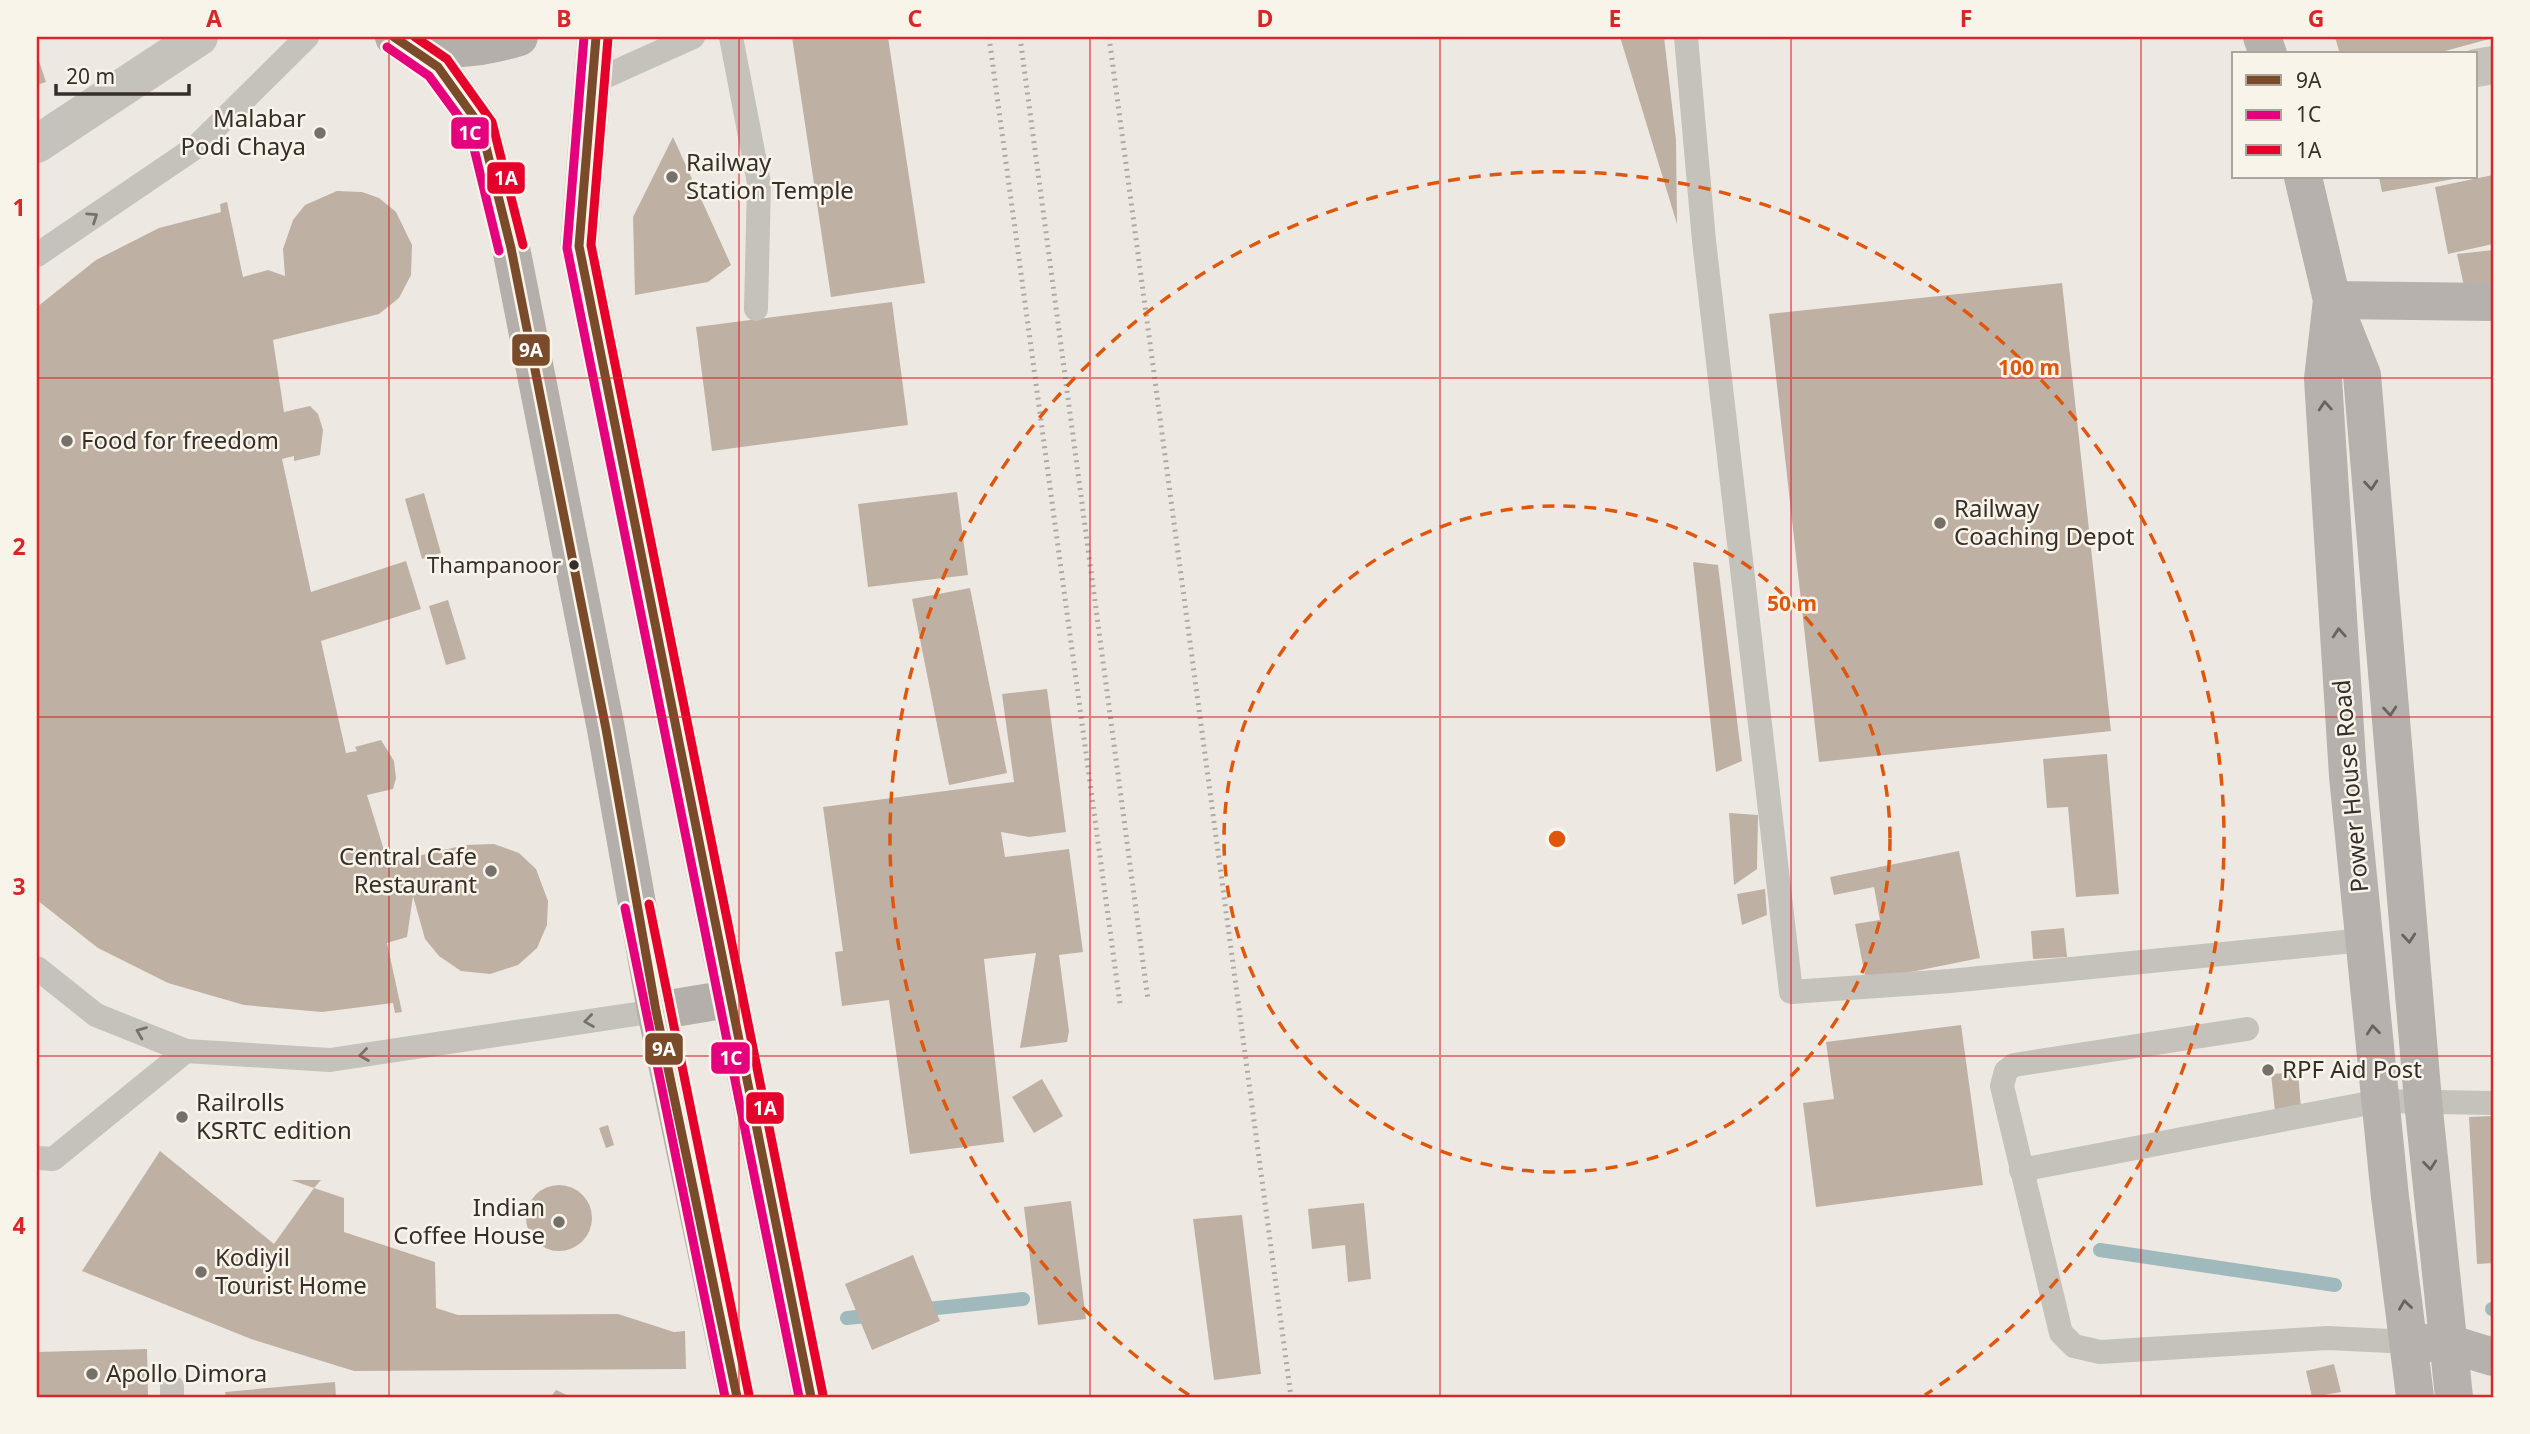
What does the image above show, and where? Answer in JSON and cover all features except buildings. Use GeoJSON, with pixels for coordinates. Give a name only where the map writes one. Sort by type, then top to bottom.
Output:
{"type":"FeatureCollection","features":[{"type":"Feature","properties":{"kind":"main road"},"geometry":{"type":"LineString","coordinates":[[394,37],[438,67],[481,127],[517,275],[606,729],[656,1011],[737,1397]]}},
{"type":"Feature","properties":{"kind":"main road"},"geometry":{"type":"LineString","coordinates":[[402,37],[425,46],[472,49],[519,37]]}},
{"type":"Feature","properties":{"kind":"main road"},"geometry":{"type":"LineString","coordinates":[[596,37],[579,246],[811,1397]]}},
{"type":"Feature","properties":{"kind":"main road","name":"Power House Road"},"geometry":{"type":"LineString","coordinates":[[2302,178],[2332,300],[2323,379],[2347,776],[2380,1101],[2410,1342],[2413,1392]]}},
{"type":"Feature","properties":{"kind":"main road"},"geometry":{"type":"LineString","coordinates":[[2455,1393],[2447,1343],[2423,1101],[2362,375],[2332,300],[2493,302]]}},
{"type":"Feature","properties":{"kind":"main road"},"geometry":{"type":"LineString","coordinates":[[656,1011],[729,999]]}},
{"type":"Feature","properties":{"kind":"main road"},"geometry":{"type":"LineString","coordinates":[[2410,1342],[2447,1343],[2493,1357]]}},
{"type":"Feature","properties":{"kind":"street"},"geometry":{"type":"LineString","coordinates":[[37,144],[199,37]]}},
{"type":"Feature","properties":{"kind":"lane"},"geometry":{"type":"LineString","coordinates":[[37,255],[196,147],[307,37]]}},
{"type":"Feature","properties":{"kind":"lane"},"geometry":{"type":"LineString","coordinates":[[593,82],[693,37]]}},
{"type":"Feature","properties":{"kind":"lane"},"geometry":{"type":"LineString","coordinates":[[731,37],[759,183],[756,309]]}},
{"type":"Feature","properties":{"kind":"lane"},"geometry":{"type":"LineString","coordinates":[[1686,37],[1704,241],[1791,992],[1963,980],[2364,940]]}},
{"type":"Feature","properties":{"kind":"lane"},"geometry":{"type":"LineString","coordinates":[[37,968],[96,1014],[186,1051],[330,1060],[656,1011]]}},
{"type":"Feature","properties":{"kind":"lane"},"geometry":{"type":"LineString","coordinates":[[2247,1029],[2014,1065],[2007,1071],[2003,1086],[2061,1333],[2074,1346],[2100,1352],[2328,1338],[2410,1342]]}},
{"type":"Feature","properties":{"kind":"lane"},"geometry":{"type":"LineString","coordinates":[[37,1158],[52,1159],[186,1051]]}},
{"type":"Feature","properties":{"kind":"lane"},"geometry":{"type":"LineString","coordinates":[[2021,1170],[2380,1101],[2493,1103]]}},
{"type":"Feature","properties":{"kind":"waterway"},"geometry":{"type":"LineString","coordinates":[[2100,1250],[2335,1285]]}},
{"type":"Feature","properties":{"kind":"waterway"},"geometry":{"type":"LineString","coordinates":[[918,1310],[1023,1299]]}},
{"type":"Feature","properties":{"kind":"waterway"},"geometry":{"type":"LineString","coordinates":[[847,1318],[877,1315]]}},
{"type":"Feature","properties":{"kind":"railway"},"geometry":{"type":"LineString","coordinates":[[989,37],[1120,1004]]}},
{"type":"Feature","properties":{"kind":"railway"},"geometry":{"type":"LineString","coordinates":[[1020,37],[1148,1000]]}},
{"type":"Feature","properties":{"kind":"railway"},"geometry":{"type":"LineString","coordinates":[[1109,37],[1291,1397]]}},
{"type":"Feature","properties":{"kind":"transit line","name":"9A"},"geometry":{"type":"LineString","coordinates":[[394,37],[438,67],[481,127],[511,248],[606,729],[656,1011],[737,1397]]}},
{"type":"Feature","properties":{"kind":"transit line","name":"1A"},"geometry":{"type":"LineString","coordinates":[[415,37],[447,59],[492,122],[523,245]]}},
{"type":"Feature","properties":{"kind":"transit line","name":"1C"},"geometry":{"type":"LineString","coordinates":[[584,37],[567,248],[799,1397]]}},
{"type":"Feature","properties":{"kind":"transit line","name":"9A"},"geometry":{"type":"LineString","coordinates":[[596,37],[579,246],[811,1397]]}},
{"type":"Feature","properties":{"kind":"transit line","name":"1A"},"geometry":{"type":"LineString","coordinates":[[608,38],[591,245],[823,1395]]}},
{"type":"Feature","properties":{"kind":"transit line","name":"1C"},"geometry":{"type":"LineString","coordinates":[[387,47],[429,76],[470,132],[499,251]]}},
{"type":"Feature","properties":{"kind":"transit line","name":"1A"},"geometry":{"type":"LineString","coordinates":[[649,904],[749,1395]]}},
{"type":"Feature","properties":{"kind":"transit line","name":"1C"},"geometry":{"type":"LineString","coordinates":[[625,908],[725,1397]]}},
{"type":"Feature","properties":{"kind":"place","name":"Malabar Podi Chaya"},"geometry":{"type":"Point","coordinates":[320,133]}},
{"type":"Feature","properties":{"kind":"place","name":"Railway Station Temple"},"geometry":{"type":"Point","coordinates":[672,177]}},
{"type":"Feature","properties":{"kind":"place","name":"Food for freedom"},"geometry":{"type":"Point","coordinates":[67,441]}},
{"type":"Feature","properties":{"kind":"place","name":"Railway Coaching Depot"},"geometry":{"type":"Point","coordinates":[1940,523]}},
{"type":"Feature","properties":{"kind":"place","name":"Thampanoor"},"geometry":{"type":"Point","coordinates":[574,565]}},
{"type":"Feature","properties":{"kind":"place","name":"Central Cafe Restaurant"},"geometry":{"type":"Point","coordinates":[491,871]}},
{"type":"Feature","properties":{"kind":"place","name":"RPF Aid Post"},"geometry":{"type":"Point","coordinates":[2268,1070]}},
{"type":"Feature","properties":{"kind":"place","name":"Railrolls KSRTC edition"},"geometry":{"type":"Point","coordinates":[182,1117]}},
{"type":"Feature","properties":{"kind":"place","name":"Indian Coffee House"},"geometry":{"type":"Point","coordinates":[559,1222]}},
{"type":"Feature","properties":{"kind":"place","name":"Kodiyil Tourist Home"},"geometry":{"type":"Point","coordinates":[201,1272]}},
{"type":"Feature","properties":{"kind":"place","name":"Apollo Dimora"},"geometry":{"type":"Point","coordinates":[92,1374]}}]}
